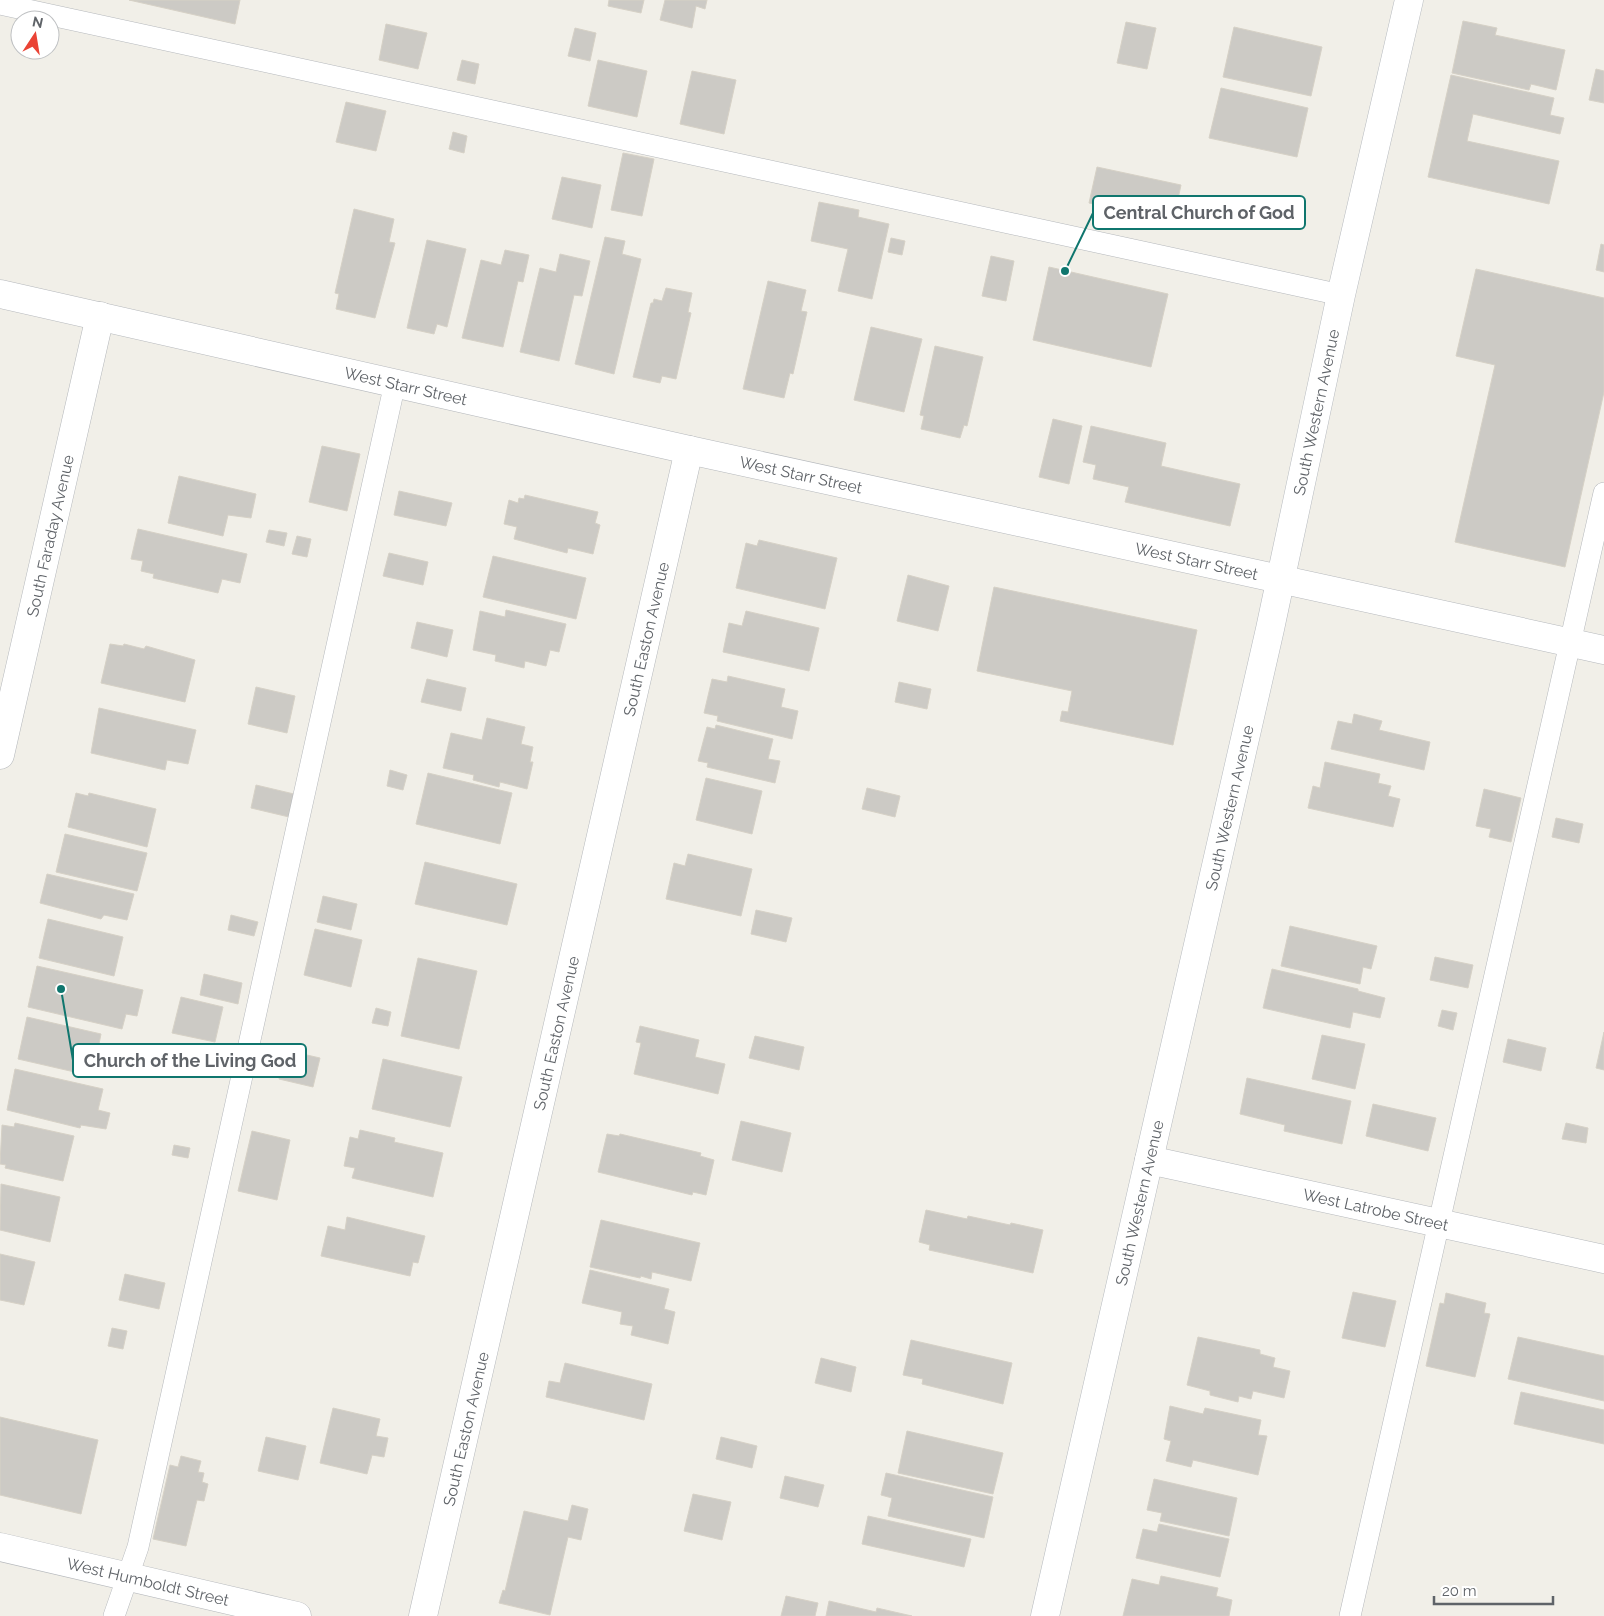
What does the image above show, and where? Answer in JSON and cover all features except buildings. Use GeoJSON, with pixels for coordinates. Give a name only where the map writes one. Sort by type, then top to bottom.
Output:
{"type":"FeatureCollection","features":[{"type":"Feature","properties":{"kind":"street","name":"South Western Avenue"},"geometry":{"type":"LineString","coordinates":[[1045,1616],[1281,580],[1341,295],[1410,0]]}},
{"type":"Feature","properties":{"kind":"street","name":"West Starr Street"},"geometry":{"type":"LineString","coordinates":[[0,294],[689,450],[1604,650]]}},
{"type":"Feature","properties":{"kind":"street","name":"South Faraday Avenue"},"geometry":{"type":"LineString","coordinates":[[0,755],[100,316]]}},
{"type":"Feature","properties":{"kind":"street","name":"South Easton Avenue"},"geometry":{"type":"LineString","coordinates":[[423,1616],[689,450]]}},
{"type":"Feature","properties":{"kind":"street","name":"West Latrobe Street"},"geometry":{"type":"LineString","coordinates":[[1149,1160],[1604,1259]]}},
{"type":"Feature","properties":{"kind":"street","name":"West Humboldt Street"},"geometry":{"type":"LineString","coordinates":[[0,1547],[297,1616]]}},
{"type":"Feature","properties":{"kind":"lane"},"geometry":{"type":"LineString","coordinates":[[0,4],[1341,295]]}},
{"type":"Feature","properties":{"kind":"lane"},"geometry":{"type":"LineString","coordinates":[[114,1616],[138,1547],[394,383]]}},
{"type":"Feature","properties":{"kind":"lane"},"geometry":{"type":"LineString","coordinates":[[1350,1616],[1604,493]]}},
{"type":"Feature","properties":{"kind":"place","name":"Central Church of God"},"geometry":{"type":"Point","coordinates":[1065,271]}},
{"type":"Feature","properties":{"kind":"place","name":"Church of the Living God"},"geometry":{"type":"Point","coordinates":[61,989]}}]}
